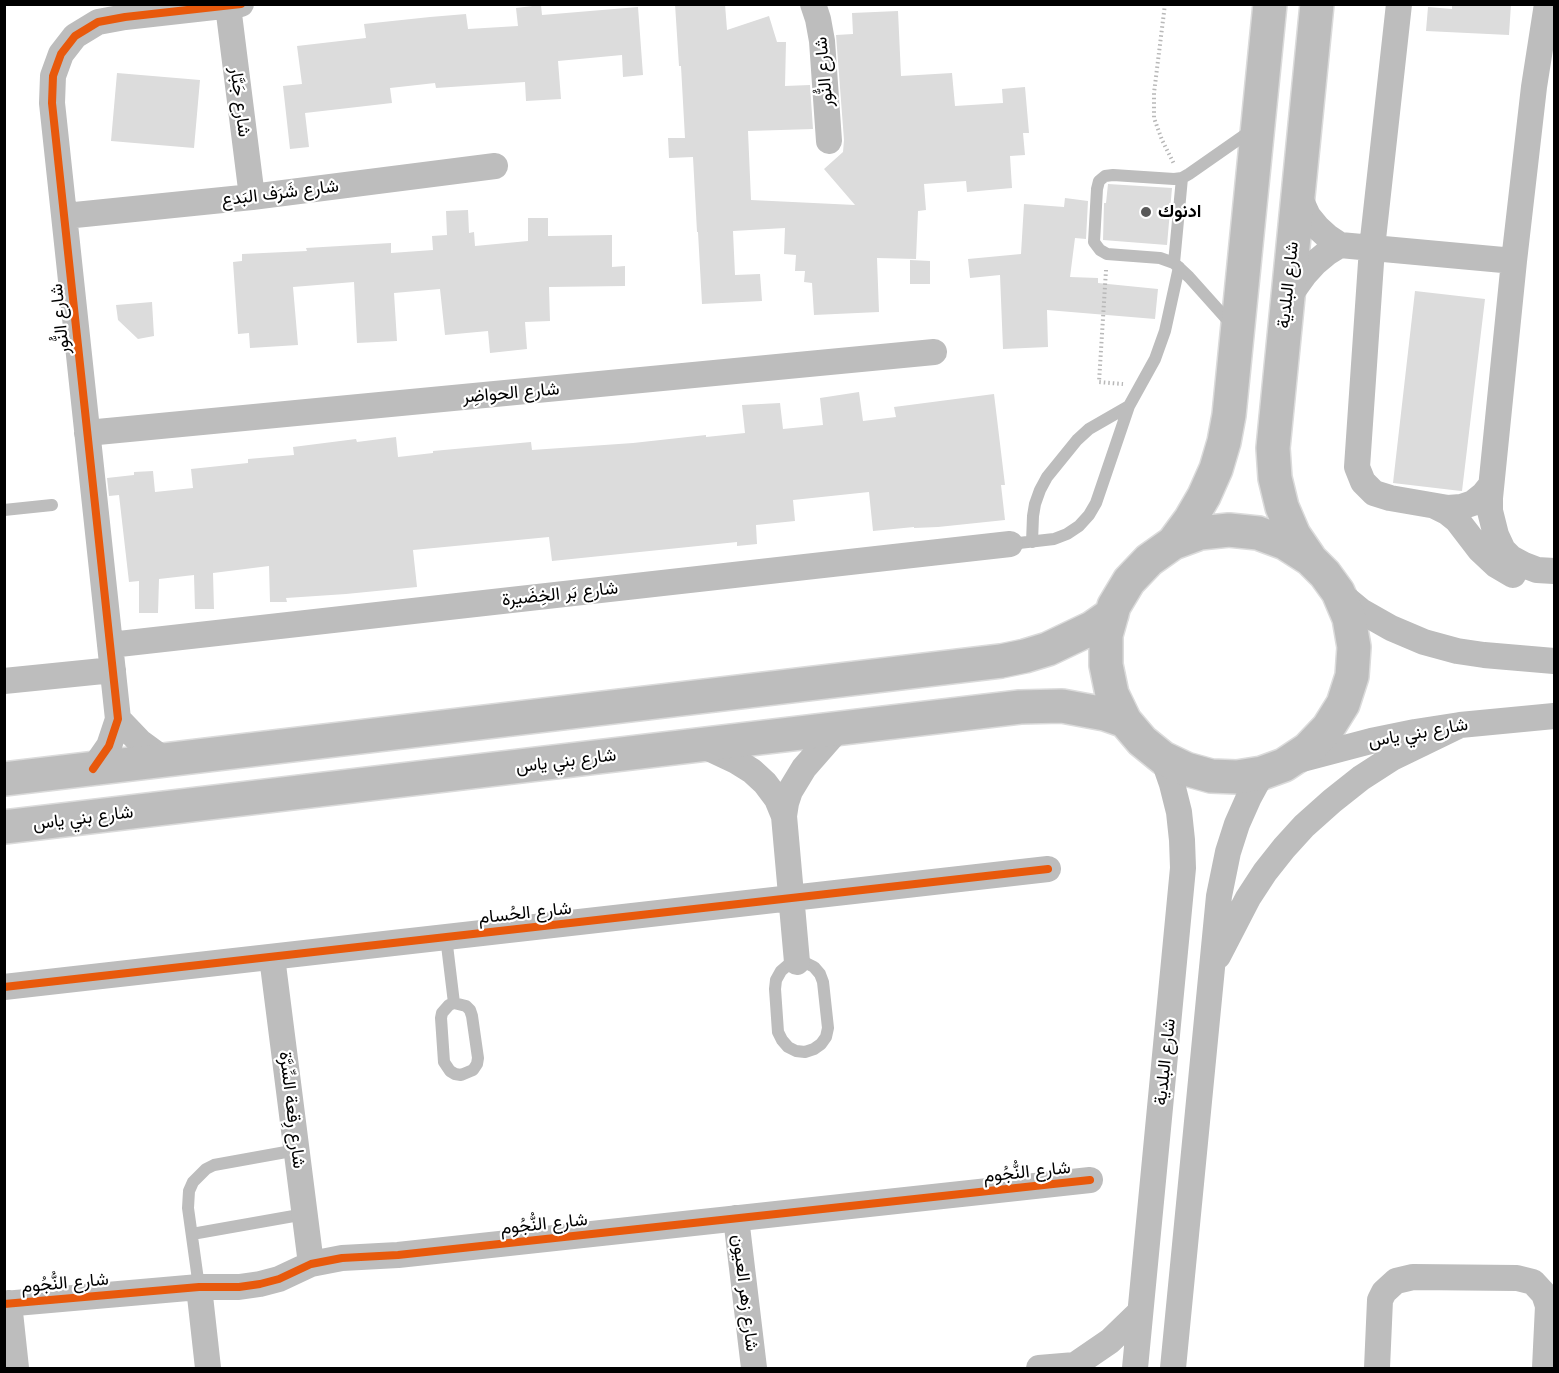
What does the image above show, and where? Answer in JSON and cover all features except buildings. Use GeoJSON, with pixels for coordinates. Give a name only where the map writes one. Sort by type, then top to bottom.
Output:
{"type":"FeatureCollection","features":[{"type":"Feature","properties":{"kind":"main road"},"geometry":{"type":"LineString","coordinates":[[1173,543],[1190,520],[1216,470],[1229,415],[1270,4]]}},
{"type":"Feature","properties":{"kind":"main road","name":"شارع البلدية"},"geometry":{"type":"LineString","coordinates":[[1310,559],[1294,534],[1282,507],[1275,478],[1273,448],[1317,4]]}},
{"type":"Feature","properties":{"kind":"main road"},"geometry":{"type":"LineString","coordinates":[[1229,530],[1258,533],[1286,543],[1310,559],[1338,592],[1349,618],[1354,647],[1352,676],[1343,704],[1328,728],[1308,749],[1273,769],[1237,777],[1211,776],[1186,769],[1163,758],[1142,741],[1125,721],[1112,694],[1106,665],[1106,635],[1114,606],[1129,581],[1149,560],[1173,543],[1200,533],[1229,530]]}},
{"type":"Feature","properties":{"kind":"main road"},"geometry":{"type":"LineString","coordinates":[[4,779],[1001,661],[1048,649],[1085,632],[1112,614]]}},
{"type":"Feature","properties":{"kind":"main road","name":"شارع بني ياس"},"geometry":{"type":"LineString","coordinates":[[4,827],[1041,706],[1083,709],[1125,721]]}},
{"type":"Feature","properties":{"kind":"street","name":"شارع النُّور"},"geometry":{"type":"LineString","coordinates":[[813,4],[822,41],[829,141]]}},
{"type":"Feature","properties":{"kind":"street"},"geometry":{"type":"LineString","coordinates":[[1399,4],[1372,248],[1357,467],[1363,482],[1374,493],[1448,508],[1467,505],[1483,495],[1491,485]]}},
{"type":"Feature","properties":{"kind":"street"},"geometry":{"type":"LineString","coordinates":[[1547,4],[1534,87],[1514,261],[1490,511],[1496,535],[1503,550],[1511,558],[1524,566],[1554,572]]}},
{"type":"Feature","properties":{"kind":"street","name":"شارع النُّور"},"geometry":{"type":"LineString","coordinates":[[93,769],[109,746],[118,719],[52,103],[52,76],[61,54],[75,36],[98,22],[235,5]]}},
{"type":"Feature","properties":{"kind":"street","name":"شارع جَبَّار"},"geometry":{"type":"LineString","coordinates":[[235,5],[252,197]]}},
{"type":"Feature","properties":{"kind":"street","name":"شارع شَرَف البَدع"},"geometry":{"type":"LineString","coordinates":[[64,216],[252,197],[495,166]]}},
{"type":"Feature","properties":{"kind":"street"},"geometry":{"type":"LineString","coordinates":[[1298,189],[1308,216],[1328,237],[1340,245],[1514,261]]}},
{"type":"Feature","properties":{"kind":"street"},"geometry":{"type":"LineString","coordinates":[[1287,299],[1315,263],[1340,245]]}},
{"type":"Feature","properties":{"kind":"street","name":"شارع الحواضِر"},"geometry":{"type":"LineString","coordinates":[[87,433],[934,352]]}},
{"type":"Feature","properties":{"kind":"street"},"geometry":{"type":"LineString","coordinates":[[1436,506],[1457,520],[1480,550],[1496,566],[1524,579],[1554,582]]}},
{"type":"Feature","properties":{"kind":"street","name":"شارع بَر الخِضَيرة"},"geometry":{"type":"LineString","coordinates":[[110,645],[1021,543]]}},
{"type":"Feature","properties":{"kind":"street"},"geometry":{"type":"LineString","coordinates":[[1338,592],[1361,611],[1424,642],[1457,651],[1484,655],[1554,661]]}},
{"type":"Feature","properties":{"kind":"street"},"geometry":{"type":"LineString","coordinates":[[4,681],[113,670]]}},
{"type":"Feature","properties":{"kind":"street","name":"شارع بني ياس"},"geometry":{"type":"LineString","coordinates":[[1273,769],[1371,741],[1460,725],[1554,716]]}},
{"type":"Feature","properties":{"kind":"street"},"geometry":{"type":"LineString","coordinates":[[118,719],[140,742],[166,761]]}},
{"type":"Feature","properties":{"kind":"street"},"geometry":{"type":"LineString","coordinates":[[1212,967],[1248,898],[1271,864],[1304,826],[1361,778],[1392,758],[1460,725]]}},
{"type":"Feature","properties":{"kind":"street"},"geometry":{"type":"LineString","coordinates":[[797,962],[784,816],[786,803],[790,791],[804,768],[839,728]]}},
{"type":"Feature","properties":{"kind":"street"},"geometry":{"type":"LineString","coordinates":[[702,745],[752,771],[777,799],[784,816]]}},
{"type":"Feature","properties":{"kind":"street","name":"شارع البلدية"},"geometry":{"type":"LineString","coordinates":[[1135,1368],[1183,868],[1179,812],[1163,758]]}},
{"type":"Feature","properties":{"kind":"street","name":"شارع البلدية"},"geometry":{"type":"LineString","coordinates":[[1173,1368],[1219,896],[1228,852],[1248,797],[1273,769]]}},
{"type":"Feature","properties":{"kind":"street","name":"شارع الحُسام"},"geometry":{"type":"LineString","coordinates":[[4,987],[1048,869]]}},
{"type":"Feature","properties":{"kind":"street","name":"شارع رِقعة السِّرَّة"},"geometry":{"type":"LineString","coordinates":[[272,957],[311,1264]]}},
{"type":"Feature","properties":{"kind":"street","name":"شارع النُّجُوم"},"geometry":{"type":"LineString","coordinates":[[7,1304],[199,1287],[229,1288],[279,1279],[311,1264],[342,1258],[398,1255],[1090,1180]]}},
{"type":"Feature","properties":{"kind":"street","name":"شارع زهر العيون"},"geometry":{"type":"LineString","coordinates":[[736,1218],[754,1368]]}},
{"type":"Feature","properties":{"kind":"street"},"geometry":{"type":"LineString","coordinates":[[1377,1368],[1380,1300],[1384,1292],[1396,1281],[1413,1277],[1517,1278],[1533,1282],[1544,1293],[1548,1306],[1545,1368]]}},
{"type":"Feature","properties":{"kind":"street"},"geometry":{"type":"LineString","coordinates":[[199,1287],[208,1368]]}},
{"type":"Feature","properties":{"kind":"street"},"geometry":{"type":"LineString","coordinates":[[7,1304],[16,1368]]}},
{"type":"Feature","properties":{"kind":"street"},"geometry":{"type":"LineString","coordinates":[[1039,1368],[1077,1367],[1110,1341],[1140,1312]]}},
{"type":"Feature","properties":{"kind":"lane"},"geometry":{"type":"LineString","coordinates":[[1237,331],[1176,265],[1160,258],[1107,254],[1100,250],[1094,242],[1097,189],[1099,181],[1105,176],[1182,178],[1257,125]]}},
{"type":"Feature","properties":{"kind":"lane"},"geometry":{"type":"LineString","coordinates":[[1021,543],[1054,539],[1067,534],[1079,526],[1096,503],[1129,406],[1155,359],[1166,332],[1176,265],[1182,178]]}},
{"type":"Feature","properties":{"kind":"lane"},"geometry":{"type":"LineString","coordinates":[[1021,543],[1033,516],[1040,490],[1066,452],[1089,429],[1129,406]]}},
{"type":"Feature","properties":{"kind":"lane"},"geometry":{"type":"LineString","coordinates":[[4,510],[52,505]]}},
{"type":"Feature","properties":{"kind":"lane"},"geometry":{"type":"LineString","coordinates":[[446,937],[454,1003]]}},
{"type":"Feature","properties":{"kind":"lane"},"geometry":{"type":"LineString","coordinates":[[797,962],[814,967],[820,974],[828,1028],[821,1044],[805,1052],[788,1047],[778,1032],[776,980],[788,965],[797,962]]}},
{"type":"Feature","properties":{"kind":"lane"},"geometry":{"type":"LineString","coordinates":[[454,1003],[466,1006],[470,1010],[478,1058],[473,1070],[461,1075],[450,1071],[444,1062],[441,1018],[445,1008],[454,1003]]}},
{"type":"Feature","properties":{"kind":"lane"},"geometry":{"type":"LineString","coordinates":[[199,1287],[188,1208],[189,1191],[193,1182],[206,1169],[214,1165],[297,1150]]}},
{"type":"Feature","properties":{"kind":"lane"},"geometry":{"type":"LineString","coordinates":[[192,1234],[305,1214]]}},
{"type":"Feature","properties":{"kind":"path"},"geometry":{"type":"LineString","coordinates":[[1166,4],[1154,93],[1154,118],[1162,140],[1182,178]]}},
{"type":"Feature","properties":{"kind":"path"},"geometry":{"type":"LineString","coordinates":[[1107,254],[1099,382],[1141,385]]}},
{"type":"Feature","properties":{"kind":"cycle path"},"geometry":{"type":"LineString","coordinates":[[93,769],[109,746],[118,719],[52,103],[53,76],[61,54],[75,36],[98,22],[241,4]]}},
{"type":"Feature","properties":{"kind":"cycle path"},"geometry":{"type":"LineString","coordinates":[[4,987],[1048,869]]}},
{"type":"Feature","properties":{"kind":"cycle path"},"geometry":{"type":"LineString","coordinates":[[4,1304],[199,1287],[239,1287],[279,1279],[311,1264],[342,1258],[398,1255],[1090,1180]]}},
{"type":"Feature","properties":{"kind":"place","name":"ادنوك"},"geometry":{"type":"Point","coordinates":[1146,212]}}]}
